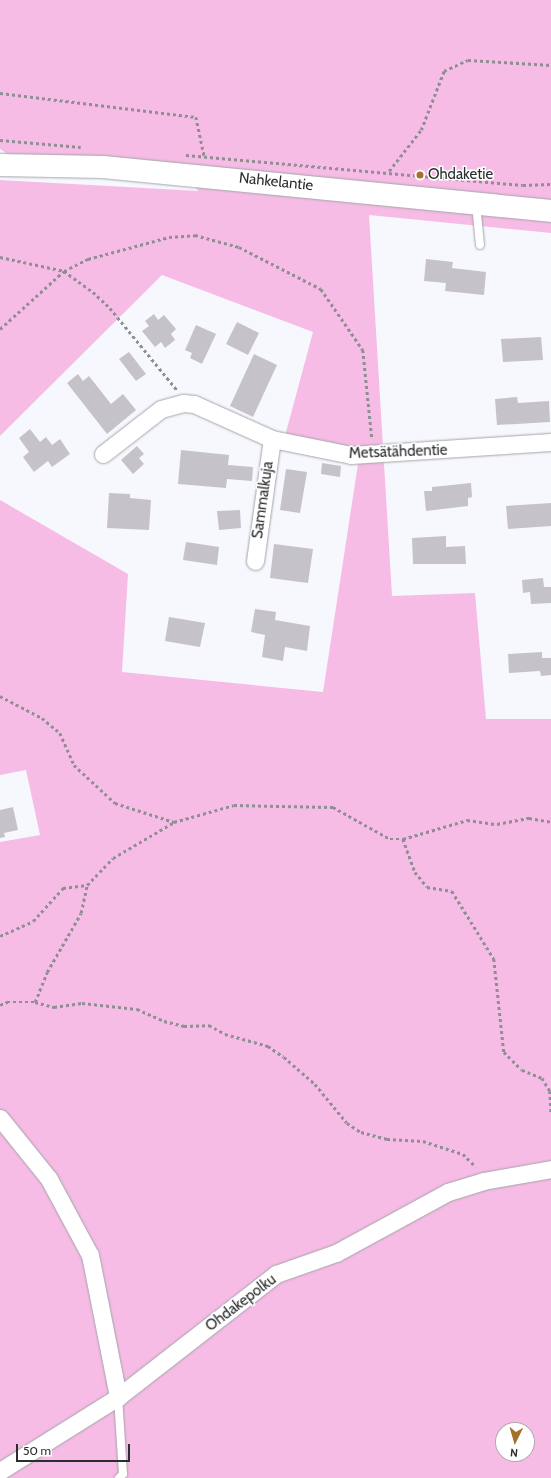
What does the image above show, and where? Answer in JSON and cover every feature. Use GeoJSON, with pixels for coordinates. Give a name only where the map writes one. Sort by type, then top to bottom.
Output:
{"type":"FeatureCollection","features":[{"type":"Feature","properties":{"kind":"main road","name":"Nahkelantie"},"geometry":{"type":"LineString","coordinates":[[0,165],[103,167],[476,202],[551,211]]}},
{"type":"Feature","properties":{"kind":"street","name":"Metsätähdentie"},"geometry":{"type":"LineString","coordinates":[[103,454],[161,409],[183,403],[194,404],[272,439],[352,455],[374,455],[551,442]]}},
{"type":"Feature","properties":{"kind":"street","name":"Sammalkuja"},"geometry":{"type":"LineString","coordinates":[[255,561],[272,439]]}},
{"type":"Feature","properties":{"kind":"street"},"geometry":{"type":"LineString","coordinates":[[0,1118],[49,1179],[90,1254],[118,1397]]}},
{"type":"Feature","properties":{"kind":"street","name":"Ohdakepolku"},"geometry":{"type":"LineString","coordinates":[[0,1471],[118,1397],[276,1274],[336,1252],[448,1192],[483,1181],[551,1169]]}},
{"type":"Feature","properties":{"kind":"lane"},"geometry":{"type":"LineString","coordinates":[[476,202],[480,245]]}},
{"type":"Feature","properties":{"kind":"lane"},"geometry":{"type":"LineString","coordinates":[[118,1397],[124,1474],[119,1478]]}},
{"type":"Feature","properties":{"kind":"path"},"geometry":{"type":"LineString","coordinates":[[388,172],[421,130],[444,71],[468,60],[551,65]]}},
{"type":"Feature","properties":{"kind":"path"},"geometry":{"type":"LineString","coordinates":[[0,93],[196,117],[204,156]]}},
{"type":"Feature","properties":{"kind":"path"},"geometry":{"type":"LineString","coordinates":[[0,140],[86,147]]}},
{"type":"Feature","properties":{"kind":"path"},"geometry":{"type":"LineString","coordinates":[[180,154],[523,185],[551,184]]}},
{"type":"Feature","properties":{"kind":"path"},"geometry":{"type":"LineString","coordinates":[[0,328],[64,271],[88,259],[169,237],[195,235],[240,247],[321,290],[363,350],[374,455]]}},
{"type":"Feature","properties":{"kind":"path"},"geometry":{"type":"LineString","coordinates":[[0,257],[64,271],[93,292],[110,308],[174,385],[183,403]]}},
{"type":"Feature","properties":{"kind":"path"},"geometry":{"type":"LineString","coordinates":[[0,696],[42,718],[60,733],[74,764],[115,803],[174,822]]}},
{"type":"Feature","properties":{"kind":"path"},"geometry":{"type":"LineString","coordinates":[[35,1002],[47,972],[81,913],[87,885],[113,858],[174,822],[234,805],[333,807],[390,839],[404,839],[467,820],[497,824],[530,818],[551,822]]}},
{"type":"Feature","properties":{"kind":"path"},"geometry":{"type":"LineString","coordinates":[[404,839],[415,872],[427,887],[452,891],[494,959],[504,1052],[522,1070],[542,1078],[550,1090],[551,1112]]}},
{"type":"Feature","properties":{"kind":"path"},"geometry":{"type":"LineString","coordinates":[[0,936],[33,921],[63,888],[87,885]]}},
{"type":"Feature","properties":{"kind":"path"},"geometry":{"type":"LineString","coordinates":[[0,1005],[7,1002],[35,1002],[54,1007],[82,1003],[138,1009],[164,1021],[184,1026],[209,1025],[225,1034],[268,1046],[284,1056],[315,1084],[352,1126],[387,1140],[423,1141],[463,1154],[475,1164],[483,1181]]}},
{"type":"Feature","properties":{"kind":"shaded area"},"geometry":{"type":"Polygon","coordinates":[[[0,0],[551,0],[551,233],[369,215],[392,596],[475,593],[486,719],[551,719],[551,1478],[0,1478],[0,842],[40,835],[26,770],[0,775],[0,500],[128,574],[122,672],[323,692],[360,451],[285,436],[313,332],[162,275],[0,436],[0,180],[199,191],[171,165],[12,157],[0,149],[0,0]]]}},
{"type":"Feature","properties":{"kind":"building"},"geometry":{"type":"Polygon","coordinates":[[[426,259],[453,262],[452,268],[486,272],[484,295],[445,291],[446,283],[424,281],[426,259]]]}},
{"type":"Feature","properties":{"kind":"building"},"geometry":{"type":"Polygon","coordinates":[[[154,314],[158,320],[164,315],[176,329],[171,334],[175,340],[165,348],[161,342],[155,347],[142,331],[149,326],[145,321],[154,314]]]}},
{"type":"Feature","properties":{"kind":"building"},"geometry":{"type":"Polygon","coordinates":[[[237,322],[259,333],[248,355],[226,344],[237,322]]]}},
{"type":"Feature","properties":{"kind":"building"},"geometry":{"type":"Polygon","coordinates":[[[196,325],[216,334],[202,364],[190,358],[192,353],[185,350],[196,325]]]}},
{"type":"Feature","properties":{"kind":"building"},"geometry":{"type":"Polygon","coordinates":[[[541,337],[543,360],[503,362],[501,339],[541,337]]]}},
{"type":"Feature","properties":{"kind":"building"},"geometry":{"type":"Polygon","coordinates":[[[129,352],[146,374],[136,381],[119,359],[129,352]]]}},
{"type":"Feature","properties":{"kind":"building"},"geometry":{"type":"Polygon","coordinates":[[[254,354],[277,365],[253,417],[230,406],[254,354]]]}},
{"type":"Feature","properties":{"kind":"building"},"geometry":{"type":"Polygon","coordinates":[[[78,374],[83,381],[89,376],[111,404],[123,394],[136,410],[107,434],[67,383],[78,374]]]}},
{"type":"Feature","properties":{"kind":"building"},"geometry":{"type":"Polygon","coordinates":[[[517,397],[518,403],[549,401],[550,422],[497,425],[495,399],[517,397]]]}},
{"type":"Feature","properties":{"kind":"building"},"geometry":{"type":"Polygon","coordinates":[[[30,429],[40,442],[46,437],[52,445],[60,439],[70,454],[52,467],[48,461],[34,472],[23,457],[29,452],[19,438],[30,429]]]}},
{"type":"Feature","properties":{"kind":"building"},"geometry":{"type":"Polygon","coordinates":[[[137,446],[144,454],[139,458],[144,464],[133,474],[121,460],[137,446]]]}},
{"type":"Feature","properties":{"kind":"building"},"geometry":{"type":"Polygon","coordinates":[[[181,450],[229,455],[228,465],[253,467],[252,481],[227,479],[226,488],[178,484],[181,450]]]}},
{"type":"Feature","properties":{"kind":"building"},"geometry":{"type":"Polygon","coordinates":[[[322,463],[341,466],[340,477],[321,474],[322,463]]]}},
{"type":"Feature","properties":{"kind":"building"},"geometry":{"type":"Polygon","coordinates":[[[286,469],[307,472],[300,513],[280,510],[286,469]]]}},
{"type":"Feature","properties":{"kind":"building"},"geometry":{"type":"Polygon","coordinates":[[[471,483],[472,497],[468,498],[468,506],[426,511],[424,491],[432,491],[432,487],[471,483]]]}},
{"type":"Feature","properties":{"kind":"building"},"geometry":{"type":"Polygon","coordinates":[[[109,493],[130,494],[130,498],[151,500],[149,530],[107,528],[109,493]]]}},
{"type":"Feature","properties":{"kind":"building"},"geometry":{"type":"Polygon","coordinates":[[[551,503],[551,526],[508,529],[506,506],[551,503]]]}},
{"type":"Feature","properties":{"kind":"building"},"geometry":{"type":"Polygon","coordinates":[[[240,510],[241,528],[219,530],[217,511],[240,510]]]}},
{"type":"Feature","properties":{"kind":"building"},"geometry":{"type":"Polygon","coordinates":[[[446,536],[446,547],[465,546],[466,564],[413,564],[412,538],[446,536]]]}},
{"type":"Feature","properties":{"kind":"building"},"geometry":{"type":"Polygon","coordinates":[[[186,542],[219,547],[217,565],[183,560],[186,542]]]}},
{"type":"Feature","properties":{"kind":"building"},"geometry":{"type":"Polygon","coordinates":[[[274,544],[313,549],[308,583],[270,578],[274,544]]]}},
{"type":"Feature","properties":{"kind":"building"},"geometry":{"type":"Polygon","coordinates":[[[543,578],[544,587],[551,587],[551,603],[531,604],[530,592],[523,593],[522,580],[543,578]]]}},
{"type":"Feature","properties":{"kind":"building"},"geometry":{"type":"Polygon","coordinates":[[[255,609],[276,612],[275,620],[310,626],[307,651],[285,647],[283,661],[262,657],[265,635],[251,632],[255,609]]]}},
{"type":"Feature","properties":{"kind":"building"},"geometry":{"type":"Polygon","coordinates":[[[169,617],[205,623],[200,647],[165,641],[169,617]]]}},
{"type":"Feature","properties":{"kind":"building"},"geometry":{"type":"Polygon","coordinates":[[[542,652],[542,658],[551,658],[551,675],[541,676],[540,671],[509,673],[508,654],[542,652]]]}},
{"type":"Feature","properties":{"kind":"building"},"geometry":{"type":"Polygon","coordinates":[[[13,807],[18,830],[4,833],[5,837],[0,838],[0,810],[13,807]]]}},
{"type":"Feature","properties":{"kind":"place","name":"Ohdaketie"},"geometry":{"type":"Point","coordinates":[420,175]}}]}
